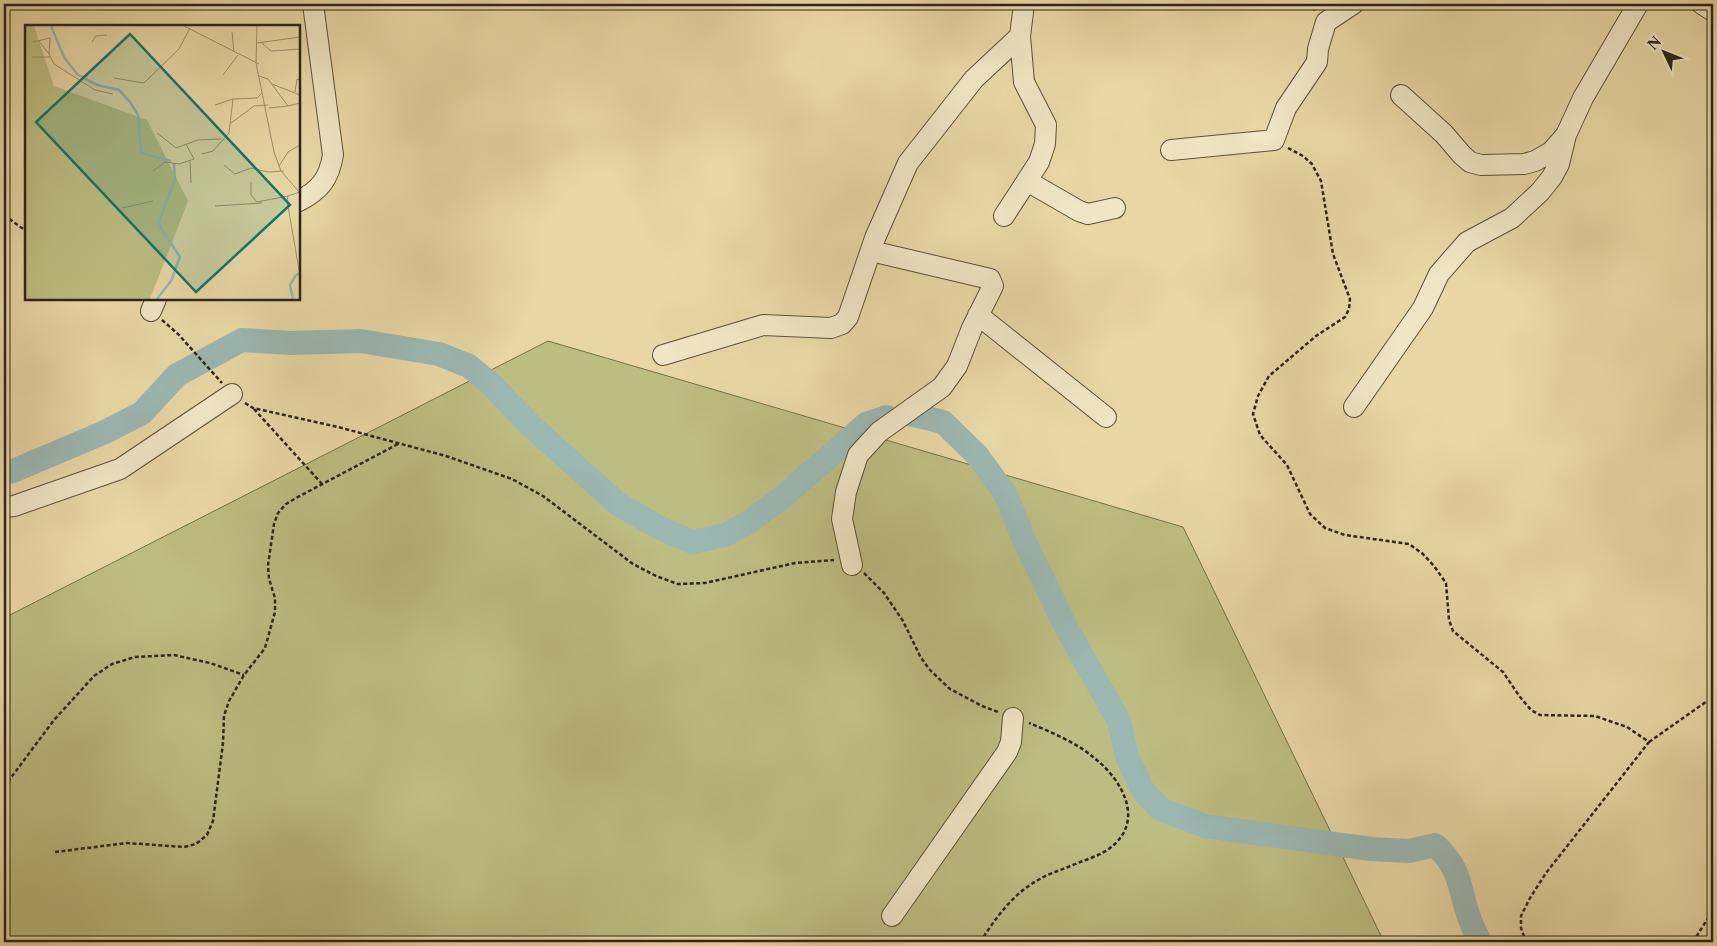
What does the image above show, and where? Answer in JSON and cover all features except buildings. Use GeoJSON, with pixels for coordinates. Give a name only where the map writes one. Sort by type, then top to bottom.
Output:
{"type":"FeatureCollection","features":[{"type":"Feature","properties":{"kind":"street"},"geometry":{"type":"LineString","coordinates":[[300,200],[311,194],[322,183],[330,169],[333,155],[313,4]]}},
{"type":"Feature","properties":{"kind":"street"},"geometry":{"type":"LineString","coordinates":[[1004,216],[1039,162],[1045,144],[1046,125],[1024,82],[1020,36],[1024,4]]}},
{"type":"Feature","properties":{"kind":"street"},"geometry":{"type":"LineString","coordinates":[[1171,150],[1274,140],[1286,108],[1317,62],[1318,49],[1326,22],[1353,4]]}},
{"type":"Feature","properties":{"kind":"street"},"geometry":{"type":"LineString","coordinates":[[1354,407],[1423,308],[1439,274],[1467,242],[1512,218],[1540,192],[1552,177],[1559,164],[1566,135],[1583,98],[1638,4]]}},
{"type":"Feature","properties":{"kind":"street"},"geometry":{"type":"LineString","coordinates":[[1702,4],[1713,11]]}},
{"type":"Feature","properties":{"kind":"street"},"geometry":{"type":"LineString","coordinates":[[663,355],[763,325],[831,328],[842,324],[848,317],[871,251],[908,163],[974,79],[1020,36]]}},
{"type":"Feature","properties":{"kind":"street"},"geometry":{"type":"LineString","coordinates":[[1401,95],[1444,134],[1466,159],[1481,165],[1524,164],[1535,161],[1551,152],[1566,135]]}},
{"type":"Feature","properties":{"kind":"street"},"geometry":{"type":"LineString","coordinates":[[1027,181],[1079,211],[1088,214],[1115,208]]}},
{"type":"Feature","properties":{"kind":"street"},"geometry":{"type":"LineString","coordinates":[[852,565],[842,519],[846,492],[858,455],[880,432],[942,387],[957,366],[978,315],[993,286],[990,279],[871,251]]}},
{"type":"Feature","properties":{"kind":"street"},"geometry":{"type":"LineString","coordinates":[[978,315],[1106,418]]}},
{"type":"Feature","properties":{"kind":"street"},"geometry":{"type":"LineString","coordinates":[[4,507],[14,506],[120,469],[232,394]]}},
{"type":"Feature","properties":{"kind":"street"},"geometry":{"type":"LineString","coordinates":[[892,916],[1007,752],[1011,742],[1013,718]]}},
{"type":"Feature","properties":{"kind":"path"},"geometry":{"type":"LineString","coordinates":[[1274,140],[1303,156],[1312,164],[1321,181],[1333,254],[1350,300],[1349,310],[1345,317],[1316,336],[1269,376],[1258,396],[1254,414],[1260,435],[1287,465],[1310,514],[1325,528],[1345,535],[1408,544],[1428,560],[1446,583],[1449,620],[1453,631],[1503,672],[1531,710],[1540,715],[1595,716],[1627,727],[1649,742]]}},
{"type":"Feature","properties":{"kind":"path"},"geometry":{"type":"LineString","coordinates":[[4,215],[25,230]]}},
{"type":"Feature","properties":{"kind":"path"},"geometry":{"type":"LineString","coordinates":[[178,334],[232,394],[253,408],[322,484]]}},
{"type":"Feature","properties":{"kind":"path"},"geometry":{"type":"LineString","coordinates":[[253,408],[338,427],[446,456],[512,480],[543,496],[633,564],[656,576],[678,584],[705,583],[796,563],[835,560],[852,565],[867,575],[884,593],[903,621],[928,669],[950,689],[982,706],[1049,731],[1093,756],[1116,780],[1129,808],[1129,823],[1121,837],[1109,849],[1039,879],[1017,895],[996,918],[980,942]]}},
{"type":"Feature","properties":{"kind":"path"},"geometry":{"type":"LineString","coordinates":[[55,852],[128,843],[184,847],[196,844],[207,835],[214,821],[223,743],[224,716],[228,701],[244,675],[265,648],[275,612],[275,598],[269,579],[268,565],[274,524],[278,513],[286,504],[399,444]]}},
{"type":"Feature","properties":{"kind":"path"},"geometry":{"type":"LineString","coordinates":[[4,787],[54,720],[94,676],[112,664],[134,657],[174,655],[210,663],[244,675]]}},
{"type":"Feature","properties":{"kind":"path"},"geometry":{"type":"LineString","coordinates":[[1526,942],[1521,928],[1521,916],[1546,873],[1649,742],[1713,697]]}},
{"type":"Feature","properties":{"kind":"path"},"geometry":{"type":"LineString","coordinates":[[1693,942],[1713,910]]}},
{"type":"Feature","properties":{"kind":"shaded area"},"geometry":{"type":"Polygon","coordinates":[[[548,341],[1183,527],[1384,942],[4,942],[4,618],[548,341]]]}},
{"type":"Feature","properties":{"kind":"waterway"},"geometry":{"type":"LineString","coordinates":[[4,473],[13,471],[105,432],[142,413],[177,375],[242,340],[290,343],[361,341],[439,354],[469,366],[492,385],[529,424],[618,504],[664,530],[692,542],[725,535],[749,522],[783,497],[866,424],[887,417]]}},
{"type":"Feature","properties":{"kind":"waterway"},"geometry":{"type":"LineString","coordinates":[[910,414],[943,422],[977,455],[1006,495],[1024,540],[1067,629],[1119,721],[1127,757],[1143,790],[1160,809],[1205,826],[1371,849],[1409,851],[1435,845],[1455,870],[1465,906],[1480,942]]}}]}
